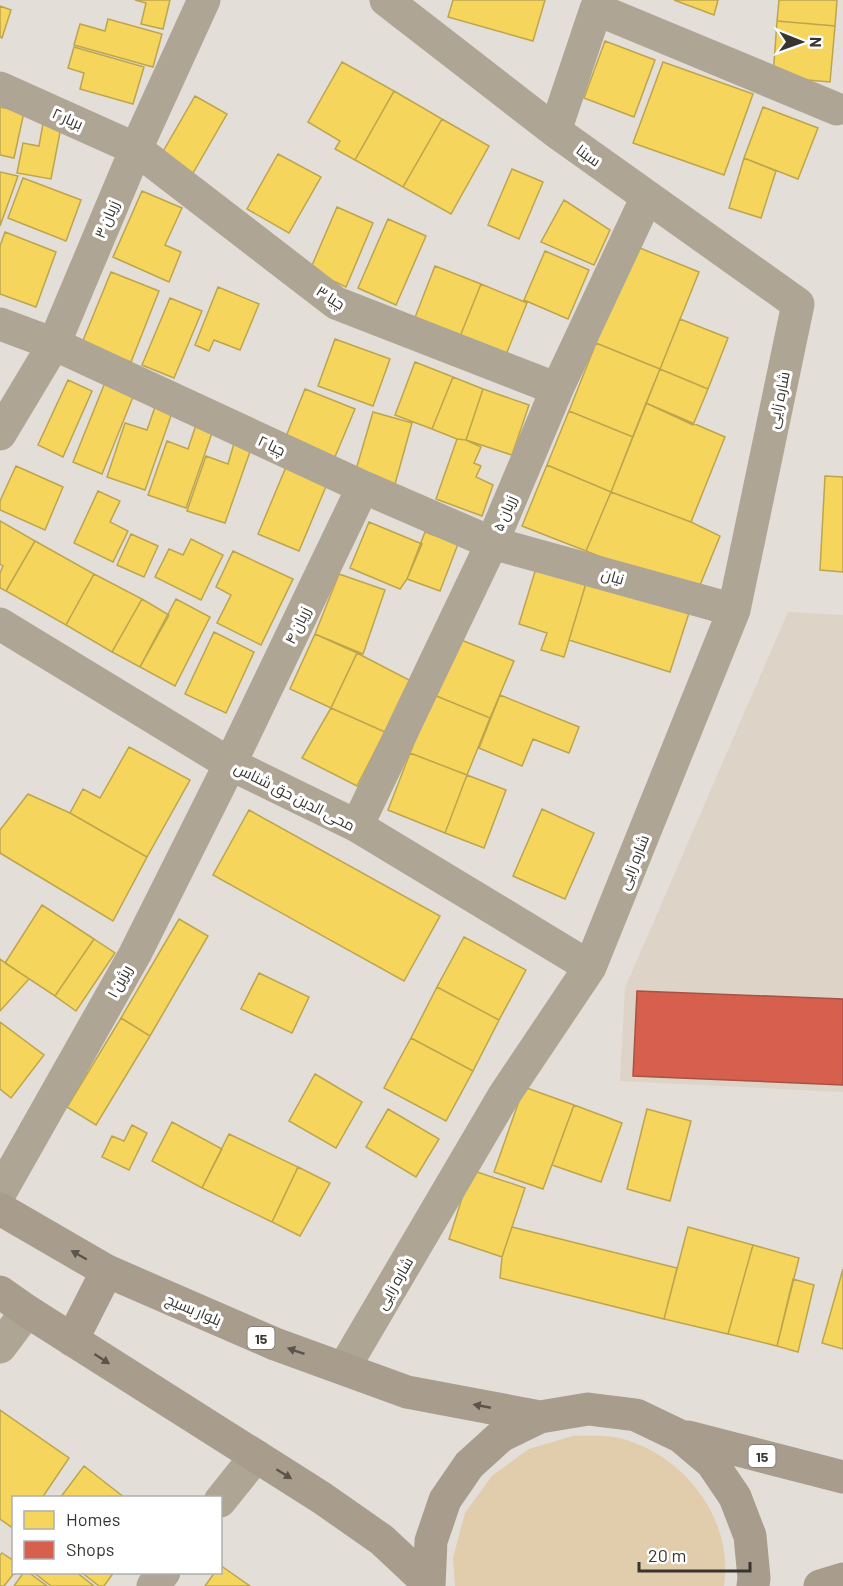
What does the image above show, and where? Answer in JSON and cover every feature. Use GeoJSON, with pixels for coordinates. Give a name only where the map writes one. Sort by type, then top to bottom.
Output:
{"type":"FeatureCollection","features":[{"type":"Feature","properties":{"kind":"main road","name":"بلوار بسیج"},"geometry":{"type":"LineString","coordinates":[[0,1209],[107,1271],[275,1344],[407,1392],[540,1417]]}},
{"type":"Feature","properties":{"kind":"main road"},"geometry":{"type":"LineString","coordinates":[[72,1340],[107,1271]]}},
{"type":"Feature","properties":{"kind":"main road","name":"15"},"geometry":{"type":"LineString","coordinates":[[0,1292],[322,1498],[382,1540],[429,1585]]}},
{"type":"Feature","properties":{"kind":"main road","name":"15"},"geometry":{"type":"LineString","coordinates":[[429,1585],[431,1541],[445,1500],[469,1465],[501,1436],[540,1417],[588,1409],[636,1415],[681,1436],[843,1477]]}},
{"type":"Feature","properties":{"kind":"main road","name":"15"},"geometry":{"type":"LineString","coordinates":[[681,1436],[712,1463],[735,1497],[750,1536],[753,1586]]}},
{"type":"Feature","properties":{"kind":"main road"},"geometry":{"type":"LineString","coordinates":[[820,1586],[843,1579]]}},
{"type":"Feature","properties":{"kind":"street","name":"زریان ۳"},"geometry":{"type":"LineString","coordinates":[[0,434],[54,344],[136,148],[204,0]]}},
{"type":"Feature","properties":{"kind":"street","name":"سینا"},"geometry":{"type":"LineString","coordinates":[[386,0],[555,131],[798,304]]}},
{"type":"Feature","properties":{"kind":"street"},"geometry":{"type":"LineString","coordinates":[[555,131],[596,9],[837,110]]}},
{"type":"Feature","properties":{"kind":"street","name":"بریار ۲"},"geometry":{"type":"LineString","coordinates":[[0,88],[136,148]]}},
{"type":"Feature","properties":{"kind":"street","name":"چیا ۳"},"geometry":{"type":"LineString","coordinates":[[136,148],[336,303],[557,389]]}},
{"type":"Feature","properties":{"kind":"street","name":"زریان ۵"},"geometry":{"type":"LineString","coordinates":[[357,826],[492,543],[557,389],[647,197]]}},
{"type":"Feature","properties":{"kind":"street","name":"شاره زایی"},"geometry":{"type":"LineString","coordinates":[[344,1368],[503,1097],[590,967],[734,610],[798,304]]}},
{"type":"Feature","properties":{"kind":"street","name":"چیا ۲"},"geometry":{"type":"LineString","coordinates":[[0,324],[54,344],[363,487],[492,543]]}},
{"type":"Feature","properties":{"kind":"street","name":"زریان ۴"},"geometry":{"type":"LineString","coordinates":[[230,764],[363,487]]}},
{"type":"Feature","properties":{"kind":"street","name":"نیان"},"geometry":{"type":"LineString","coordinates":[[492,543],[734,610]]}},
{"type":"Feature","properties":{"kind":"street","name":"محی الدین حق شناس"},"geometry":{"type":"LineString","coordinates":[[0,624],[230,764],[357,826],[590,967]]}},
{"type":"Feature","properties":{"kind":"street","name":"ریژین ۱"},"geometry":{"type":"LineString","coordinates":[[0,1194],[135,954],[230,764]]}},
{"type":"Feature","properties":{"kind":"street"},"geometry":{"type":"LineString","coordinates":[[0,1347],[27,1311]]}},
{"type":"Feature","properties":{"kind":"street"},"geometry":{"type":"LineString","coordinates":[[222,1498],[256,1456]]}},
{"type":"Feature","properties":{"kind":"street"},"geometry":{"type":"LineString","coordinates":[[153,1586],[162,1574]]}},
{"type":"Feature","properties":{"kind":"shaded area"},"geometry":{"type":"Polygon","coordinates":[[[788,612],[843,615],[843,1092],[620,1081],[625,988],[788,612]]]}},
{"type":"Feature","properties":{"kind":"shaded area"},"geometry":{"type":"Polygon","coordinates":[[[573,1436],[619,1438],[643,1446],[664,1458],[683,1474],[700,1493],[721,1537],[725,1561],[724,1586],[455,1586],[453,1558],[465,1513],[492,1476],[529,1449],[573,1436]]]}},
{"type":"Feature","properties":{"kind":"building: Homes"},"geometry":{"type":"Polygon","coordinates":[[[135,0],[170,0],[163,29],[141,24],[146,3],[135,0]]]}},
{"type":"Feature","properties":{"kind":"building: Homes"},"geometry":{"type":"Polygon","coordinates":[[[453,0],[545,0],[533,41],[448,17],[453,0]]]}},
{"type":"Feature","properties":{"kind":"building: Homes"},"geometry":{"type":"Polygon","coordinates":[[[674,0],[718,0],[714,15],[674,0]]]}},
{"type":"Feature","properties":{"kind":"building: Homes"},"geometry":{"type":"Polygon","coordinates":[[[779,0],[837,0],[835,26],[777,21],[779,0]]]}},
{"type":"Feature","properties":{"kind":"building: Homes"},"geometry":{"type":"Polygon","coordinates":[[[0,6],[11,10],[2,38],[0,37],[0,6]]]}},
{"type":"Feature","properties":{"kind":"building: Homes"},"geometry":{"type":"Polygon","coordinates":[[[108,19],[162,34],[153,67],[74,45],[80,24],[105,31],[108,19]]]}},
{"type":"Feature","properties":{"kind":"building: Homes"},"geometry":{"type":"Polygon","coordinates":[[[777,21],[835,26],[830,82],[773,77],[777,21]]]}},
{"type":"Feature","properties":{"kind":"building: Homes"},"geometry":{"type":"Polygon","coordinates":[[[605,41],[655,60],[634,117],[584,98],[605,41]]]}},
{"type":"Feature","properties":{"kind":"building: Homes"},"geometry":{"type":"Polygon","coordinates":[[[74,47],[144,67],[133,104],[80,89],[84,73],[68,68],[74,47]]]}},
{"type":"Feature","properties":{"kind":"building: Homes"},"geometry":{"type":"Polygon","coordinates":[[[342,62],[394,91],[355,160],[335,149],[340,141],[308,122],[342,62]]]}},
{"type":"Feature","properties":{"kind":"building: Homes"},"geometry":{"type":"Polygon","coordinates":[[[663,62],[753,94],[724,175],[633,143],[663,62]]]}},
{"type":"Feature","properties":{"kind":"building: Homes"},"geometry":{"type":"Polygon","coordinates":[[[394,91],[442,119],[403,187],[355,160],[394,91]]]}},
{"type":"Feature","properties":{"kind":"building: Homes"},"geometry":{"type":"Polygon","coordinates":[[[195,96],[227,114],[193,173],[161,155],[195,96]]]}},
{"type":"Feature","properties":{"kind":"building: Homes"},"geometry":{"type":"Polygon","coordinates":[[[0,107],[24,112],[14,158],[0,155],[0,107]]]}},
{"type":"Feature","properties":{"kind":"building: Homes"},"geometry":{"type":"Polygon","coordinates":[[[763,107],[818,128],[798,179],[744,158],[763,107]]]}},
{"type":"Feature","properties":{"kind":"building: Homes"},"geometry":{"type":"Polygon","coordinates":[[[44,118],[62,122],[51,179],[17,173],[23,143],[39,146],[44,118]]]}},
{"type":"Feature","properties":{"kind":"building: Homes"},"geometry":{"type":"Polygon","coordinates":[[[442,119],[489,146],[451,214],[403,187],[442,119]]]}},
{"type":"Feature","properties":{"kind":"building: Homes"},"geometry":{"type":"Polygon","coordinates":[[[278,154],[321,177],[289,233],[247,209],[278,154]]]}},
{"type":"Feature","properties":{"kind":"building: Homes"},"geometry":{"type":"Polygon","coordinates":[[[744,158],[776,171],[761,218],[729,208],[744,158]]]}},
{"type":"Feature","properties":{"kind":"building: Homes"},"geometry":{"type":"Polygon","coordinates":[[[512,169],[543,182],[519,239],[488,225],[512,169]]]}},
{"type":"Feature","properties":{"kind":"building: Homes"},"geometry":{"type":"Polygon","coordinates":[[[0,172],[18,176],[0,226],[0,172]]]}},
{"type":"Feature","properties":{"kind":"building: Homes"},"geometry":{"type":"Polygon","coordinates":[[[23,178],[81,200],[66,241],[8,218],[23,178]]]}},
{"type":"Feature","properties":{"kind":"building: Homes"},"geometry":{"type":"Polygon","coordinates":[[[142,191],[182,208],[165,245],[181,252],[169,282],[113,257],[142,191]]]}},
{"type":"Feature","properties":{"kind":"building: Homes"},"geometry":{"type":"Polygon","coordinates":[[[564,200],[610,230],[594,265],[541,242],[564,200]]]}},
{"type":"Feature","properties":{"kind":"building: Homes"},"geometry":{"type":"Polygon","coordinates":[[[337,207],[373,223],[346,287],[310,270],[337,207]]]}},
{"type":"Feature","properties":{"kind":"building: Homes"},"geometry":{"type":"Polygon","coordinates":[[[388,219],[426,236],[396,305],[358,288],[388,219]]]}},
{"type":"Feature","properties":{"kind":"building: Homes"},"geometry":{"type":"Polygon","coordinates":[[[5,232],[56,252],[36,307],[0,294],[0,246],[5,232]]]}},
{"type":"Feature","properties":{"kind":"building: Homes"},"geometry":{"type":"Polygon","coordinates":[[[635,246],[699,272],[660,369],[596,343],[635,246]]]}},
{"type":"Feature","properties":{"kind":"building: Homes"},"geometry":{"type":"Polygon","coordinates":[[[545,251],[589,270],[568,319],[524,300],[545,251]]]}},
{"type":"Feature","properties":{"kind":"building: Homes"},"geometry":{"type":"Polygon","coordinates":[[[435,266],[481,284],[459,339],[414,320],[435,266]]]}},
{"type":"Feature","properties":{"kind":"building: Homes"},"geometry":{"type":"Polygon","coordinates":[[[111,272],[159,291],[131,362],[82,343],[111,272]]]}},
{"type":"Feature","properties":{"kind":"building: Homes"},"geometry":{"type":"Polygon","coordinates":[[[481,284],[527,303],[505,357],[459,339],[481,284]]]}},
{"type":"Feature","properties":{"kind":"building: Homes"},"geometry":{"type":"Polygon","coordinates":[[[218,287],[259,304],[240,350],[214,340],[209,351],[195,345],[218,287]]]}},
{"type":"Feature","properties":{"kind":"building: Homes"},"geometry":{"type":"Polygon","coordinates":[[[170,298],[202,311],[174,378],[142,365],[170,298]]]}},
{"type":"Feature","properties":{"kind":"building: Homes"},"geometry":{"type":"Polygon","coordinates":[[[680,319],[728,338],[708,389],[660,369],[680,319]]]}},
{"type":"Feature","properties":{"kind":"building: Homes"},"geometry":{"type":"Polygon","coordinates":[[[335,339],[390,359],[373,406],[318,386],[335,339]]]}},
{"type":"Feature","properties":{"kind":"building: Homes"},"geometry":{"type":"Polygon","coordinates":[[[596,343],[660,369],[633,437],[569,411],[596,343]]]}},
{"type":"Feature","properties":{"kind":"building: Homes"},"geometry":{"type":"Polygon","coordinates":[[[415,362],[453,377],[432,429],[395,415],[415,362]]]}},
{"type":"Feature","properties":{"kind":"building: Homes"},"geometry":{"type":"Polygon","coordinates":[[[660,369],[708,389],[693,425],[646,403],[660,369]]]}},
{"type":"Feature","properties":{"kind":"building: Homes"},"geometry":{"type":"Polygon","coordinates":[[[453,377],[483,389],[466,440],[457,439],[432,429],[453,377]]]}},
{"type":"Feature","properties":{"kind":"building: Homes"},"geometry":{"type":"Polygon","coordinates":[[[68,380],[92,391],[63,457],[38,445],[68,380]]]}},
{"type":"Feature","properties":{"kind":"building: Homes"},"geometry":{"type":"Polygon","coordinates":[[[106,380],[135,392],[102,474],[73,462],[106,380]]]}},
{"type":"Feature","properties":{"kind":"building: Homes"},"geometry":{"type":"Polygon","coordinates":[[[305,389],[355,409],[332,464],[283,444],[305,389]]]}},
{"type":"Feature","properties":{"kind":"building: Homes"},"geometry":{"type":"Polygon","coordinates":[[[483,389],[529,405],[512,455],[466,440],[483,389]]]}},
{"type":"Feature","properties":{"kind":"building: Homes"},"geometry":{"type":"Polygon","coordinates":[[[646,403],[725,437],[691,522],[611,492],[646,403]]]}},
{"type":"Feature","properties":{"kind":"building: Homes"},"geometry":{"type":"Polygon","coordinates":[[[155,407],[172,413],[145,490],[107,477],[125,423],[147,430],[155,407]]]}},
{"type":"Feature","properties":{"kind":"building: Homes"},"geometry":{"type":"Polygon","coordinates":[[[569,411],[633,437],[611,492],[547,465],[569,411]]]}},
{"type":"Feature","properties":{"kind":"building: Homes"},"geometry":{"type":"Polygon","coordinates":[[[373,412],[412,423],[395,484],[355,473],[373,412]]]}},
{"type":"Feature","properties":{"kind":"building: Homes"},"geometry":{"type":"Polygon","coordinates":[[[196,425],[213,430],[186,508],[148,495],[167,441],[188,449],[196,425]]]}},
{"type":"Feature","properties":{"kind":"building: Homes"},"geometry":{"type":"Polygon","coordinates":[[[457,439],[466,440],[481,447],[474,463],[481,466],[476,477],[493,485],[482,516],[436,499],[457,439]]]}},
{"type":"Feature","properties":{"kind":"building: Homes"},"geometry":{"type":"Polygon","coordinates":[[[235,440],[252,446],[225,523],[187,511],[206,456],[228,464],[235,440]]]}},
{"type":"Feature","properties":{"kind":"building: Homes"},"geometry":{"type":"Polygon","coordinates":[[[547,465],[611,492],[586,551],[522,526],[547,465]]]}},
{"type":"Feature","properties":{"kind":"building: Homes"},"geometry":{"type":"Polygon","coordinates":[[[16,466],[63,487],[45,530],[0,510],[0,501],[16,466]]]}},
{"type":"Feature","properties":{"kind":"building: Homes"},"geometry":{"type":"Polygon","coordinates":[[[286,467],[327,484],[299,551],[258,534],[286,467]]]}},
{"type":"Feature","properties":{"kind":"building: Homes"},"geometry":{"type":"Polygon","coordinates":[[[825,476],[843,477],[843,572],[820,570],[825,476]]]}},
{"type":"Feature","properties":{"kind":"building: Homes"},"geometry":{"type":"Polygon","coordinates":[[[98,491],[120,501],[110,522],[128,531],[113,562],[74,543],[98,491]]]}},
{"type":"Feature","properties":{"kind":"building: Homes"},"geometry":{"type":"Polygon","coordinates":[[[611,492],[691,522],[720,536],[696,595],[586,551],[611,492]]]}},
{"type":"Feature","properties":{"kind":"building: Homes"},"geometry":{"type":"Polygon","coordinates":[[[0,521],[35,541],[6,591],[0,588],[0,573],[3,566],[0,564],[0,521]]]}},
{"type":"Feature","properties":{"kind":"building: Homes"},"geometry":{"type":"Polygon","coordinates":[[[369,522],[422,544],[407,579],[400,589],[350,568],[369,522]]]}},
{"type":"Feature","properties":{"kind":"building: Homes"},"geometry":{"type":"Polygon","coordinates":[[[425,532],[458,544],[440,591],[407,579],[425,532]]]}},
{"type":"Feature","properties":{"kind":"building: Homes"},"geometry":{"type":"Polygon","coordinates":[[[131,534],[158,546],[144,577],[117,565],[131,534]]]}},
{"type":"Feature","properties":{"kind":"building: Homes"},"geometry":{"type":"Polygon","coordinates":[[[191,539],[223,555],[201,600],[155,577],[169,549],[183,555],[191,539]]]}},
{"type":"Feature","properties":{"kind":"building: Homes"},"geometry":{"type":"Polygon","coordinates":[[[35,541],[94,574],[66,625],[6,591],[35,541]]]}},
{"type":"Feature","properties":{"kind":"building: Homes"},"geometry":{"type":"Polygon","coordinates":[[[233,551],[293,579],[261,645],[217,623],[231,595],[216,587],[233,551]]]}},
{"type":"Feature","properties":{"kind":"building: Homes"},"geometry":{"type":"Polygon","coordinates":[[[537,565],[587,580],[564,657],[541,650],[547,633],[519,624],[537,565]]]}},
{"type":"Feature","properties":{"kind":"building: Homes"},"geometry":{"type":"Polygon","coordinates":[[[94,574],[142,599],[112,652],[66,625],[94,574]]]}},
{"type":"Feature","properties":{"kind":"building: Homes"},"geometry":{"type":"Polygon","coordinates":[[[339,574],[385,590],[363,654],[315,634],[339,574]]]}},
{"type":"Feature","properties":{"kind":"building: Homes"},"geometry":{"type":"Polygon","coordinates":[[[587,580],[689,613],[670,672],[569,640],[587,580]]]}},
{"type":"Feature","properties":{"kind":"building: Homes"},"geometry":{"type":"Polygon","coordinates":[[[142,599],[169,615],[140,667],[112,652],[142,599]]]}},
{"type":"Feature","properties":{"kind":"building: Homes"},"geometry":{"type":"Polygon","coordinates":[[[176,599],[210,617],[175,686],[140,667],[176,599]]]}},
{"type":"Feature","properties":{"kind":"building: Homes"},"geometry":{"type":"Polygon","coordinates":[[[214,632],[254,652],[226,713],[185,694],[214,632]]]}},
{"type":"Feature","properties":{"kind":"building: Homes"},"geometry":{"type":"Polygon","coordinates":[[[315,634],[357,653],[331,708],[290,689],[315,634]]]}},
{"type":"Feature","properties":{"kind":"building: Homes"},"geometry":{"type":"Polygon","coordinates":[[[456,638],[514,661],[490,718],[434,695],[456,638]]]}},
{"type":"Feature","properties":{"kind":"building: Homes"},"geometry":{"type":"Polygon","coordinates":[[[357,653],[411,681],[385,732],[331,708],[357,653]]]}},
{"type":"Feature","properties":{"kind":"building: Homes"},"geometry":{"type":"Polygon","coordinates":[[[434,695],[490,718],[467,775],[410,753],[434,695]]]}},
{"type":"Feature","properties":{"kind":"building: Homes"},"geometry":{"type":"Polygon","coordinates":[[[500,695],[579,727],[569,753],[533,739],[522,766],[479,748],[500,695]]]}},
{"type":"Feature","properties":{"kind":"building: Homes"},"geometry":{"type":"Polygon","coordinates":[[[331,708],[385,732],[357,786],[302,758],[331,708]]]}},
{"type":"Feature","properties":{"kind":"building: Homes"},"geometry":{"type":"Polygon","coordinates":[[[129,747],[190,780],[147,857],[70,813],[83,789],[100,798],[129,747]]]}},
{"type":"Feature","properties":{"kind":"building: Homes"},"geometry":{"type":"Polygon","coordinates":[[[410,753],[467,775],[445,833],[388,810],[410,753]]]}},
{"type":"Feature","properties":{"kind":"building: Homes"},"geometry":{"type":"Polygon","coordinates":[[[467,775],[506,790],[484,848],[445,833],[467,775]]]}},
{"type":"Feature","properties":{"kind":"building: Homes"},"geometry":{"type":"Polygon","coordinates":[[[28,794],[70,813],[147,857],[113,921],[0,853],[0,830],[28,794]]]}},
{"type":"Feature","properties":{"kind":"building: Homes"},"geometry":{"type":"Polygon","coordinates":[[[542,809],[594,833],[565,899],[513,876],[542,809]]]}},
{"type":"Feature","properties":{"kind":"building: Homes"},"geometry":{"type":"Polygon","coordinates":[[[249,810],[440,916],[404,981],[213,875],[249,810]]]}},
{"type":"Feature","properties":{"kind":"building: Homes"},"geometry":{"type":"Polygon","coordinates":[[[42,905],[94,939],[55,996],[5,963],[42,905]]]}},
{"type":"Feature","properties":{"kind":"building: Homes"},"geometry":{"type":"Polygon","coordinates":[[[179,919],[208,936],[150,1036],[121,1018],[179,919]]]}},
{"type":"Feature","properties":{"kind":"building: Homes"},"geometry":{"type":"Polygon","coordinates":[[[464,937],[526,970],[499,1020],[437,987],[464,937]]]}},
{"type":"Feature","properties":{"kind":"building: Homes"},"geometry":{"type":"Polygon","coordinates":[[[94,939],[115,953],[76,1011],[55,996],[94,939]]]}},
{"type":"Feature","properties":{"kind":"building: Homes"},"geometry":{"type":"Polygon","coordinates":[[[0,959],[29,979],[0,1011],[0,959]]]}},
{"type":"Feature","properties":{"kind":"building: Homes"},"geometry":{"type":"Polygon","coordinates":[[[259,973],[309,997],[292,1033],[241,1009],[259,973]]]}},
{"type":"Feature","properties":{"kind":"building: Homes"},"geometry":{"type":"Polygon","coordinates":[[[437,987],[499,1020],[473,1071],[411,1038],[437,987]]]}},
{"type":"Feature","properties":{"kind":"building: Homes"},"geometry":{"type":"Polygon","coordinates":[[[121,1018],[150,1036],[96,1125],[67,1107],[121,1018]]]}},
{"type":"Feature","properties":{"kind":"building: Homes"},"geometry":{"type":"Polygon","coordinates":[[[0,1022],[44,1055],[11,1098],[0,1089],[0,1022]]]}},
{"type":"Feature","properties":{"kind":"building: Homes"},"geometry":{"type":"Polygon","coordinates":[[[411,1038],[473,1071],[446,1121],[384,1088],[411,1038]]]}},
{"type":"Feature","properties":{"kind":"building: Homes"},"geometry":{"type":"Polygon","coordinates":[[[315,1074],[362,1102],[336,1148],[289,1121],[315,1074]]]}},
{"type":"Feature","properties":{"kind":"building: Homes"},"geometry":{"type":"Polygon","coordinates":[[[524,1087],[574,1105],[543,1189],[494,1172],[524,1087]]]}},
{"type":"Feature","properties":{"kind":"building: Homes"},"geometry":{"type":"Polygon","coordinates":[[[574,1105],[622,1123],[601,1182],[552,1165],[574,1105]]]}},
{"type":"Feature","properties":{"kind":"building: Homes"},"geometry":{"type":"Polygon","coordinates":[[[388,1109],[439,1139],[416,1177],[366,1147],[388,1109]]]}},
{"type":"Feature","properties":{"kind":"building: Homes"},"geometry":{"type":"Polygon","coordinates":[[[647,1109],[691,1121],[670,1201],[627,1189],[647,1109]]]}},
{"type":"Feature","properties":{"kind":"building: Homes"},"geometry":{"type":"Polygon","coordinates":[[[172,1122],[222,1149],[202,1188],[152,1161],[172,1122]]]}},
{"type":"Feature","properties":{"kind":"building: Homes"},"geometry":{"type":"Polygon","coordinates":[[[132,1125],[147,1133],[129,1170],[102,1157],[112,1136],[124,1141],[132,1125]]]}},
{"type":"Feature","properties":{"kind":"building: Homes"},"geometry":{"type":"Polygon","coordinates":[[[229,1134],[298,1167],[272,1222],[202,1188],[229,1134]]]}},
{"type":"Feature","properties":{"kind":"building: Homes"},"geometry":{"type":"Polygon","coordinates":[[[298,1167],[330,1183],[300,1236],[272,1222],[298,1167]]]}},
{"type":"Feature","properties":{"kind":"building: Homes"},"geometry":{"type":"Polygon","coordinates":[[[471,1170],[525,1188],[502,1257],[449,1239],[471,1170]]]}},
{"type":"Feature","properties":{"kind":"building: Homes"},"geometry":{"type":"Polygon","coordinates":[[[512,1227],[677,1268],[664,1319],[500,1278],[502,1257],[512,1227]]]}},
{"type":"Feature","properties":{"kind":"building: Homes"},"geometry":{"type":"Polygon","coordinates":[[[688,1227],[753,1245],[728,1334],[664,1319],[688,1227]]]}},
{"type":"Feature","properties":{"kind":"building: Homes"},"geometry":{"type":"Polygon","coordinates":[[[753,1245],[799,1258],[777,1346],[728,1334],[753,1245]]]}},
{"type":"Feature","properties":{"kind":"building: Homes"},"geometry":{"type":"Polygon","coordinates":[[[843,1269],[843,1349],[822,1343],[843,1269]]]}},
{"type":"Feature","properties":{"kind":"building: Homes"},"geometry":{"type":"Polygon","coordinates":[[[793,1279],[814,1285],[798,1352],[777,1346],[793,1279]]]}},
{"type":"Feature","properties":{"kind":"building: Homes"},"geometry":{"type":"Polygon","coordinates":[[[0,1410],[69,1458],[43,1496],[12,1496],[12,1528],[0,1519],[0,1410]]]}},
{"type":"Feature","properties":{"kind":"building: Homes"},"geometry":{"type":"Polygon","coordinates":[[[84,1466],[122,1496],[62,1496],[84,1466]]]}},
{"type":"Feature","properties":{"kind":"building: Homes"},"geometry":{"type":"Polygon","coordinates":[[[2,1553],[12,1560],[13,1574],[4,1586],[0,1586],[0,1555],[2,1553]]]}},
{"type":"Feature","properties":{"kind":"building: Homes"},"geometry":{"type":"Polygon","coordinates":[[[222,1566],[250,1586],[205,1586],[214,1574],[222,1574],[222,1566]]]}},
{"type":"Feature","properties":{"kind":"building: Homes"},"geometry":{"type":"Polygon","coordinates":[[[23,1574],[31,1574],[47,1586],[14,1586],[23,1574]]]}},
{"type":"Feature","properties":{"kind":"building: Homes"},"geometry":{"type":"Polygon","coordinates":[[[36,1574],[79,1574],[94,1586],[51,1586],[36,1574]]]}},
{"type":"Feature","properties":{"kind":"building: Homes"},"geometry":{"type":"Polygon","coordinates":[[[84,1574],[113,1574],[104,1586],[99,1586],[84,1574]]]}},
{"type":"Feature","properties":{"kind":"building: Shops"},"geometry":{"type":"Polygon","coordinates":[[[637,991],[843,999],[843,1085],[633,1076],[637,991]]]}}]}
